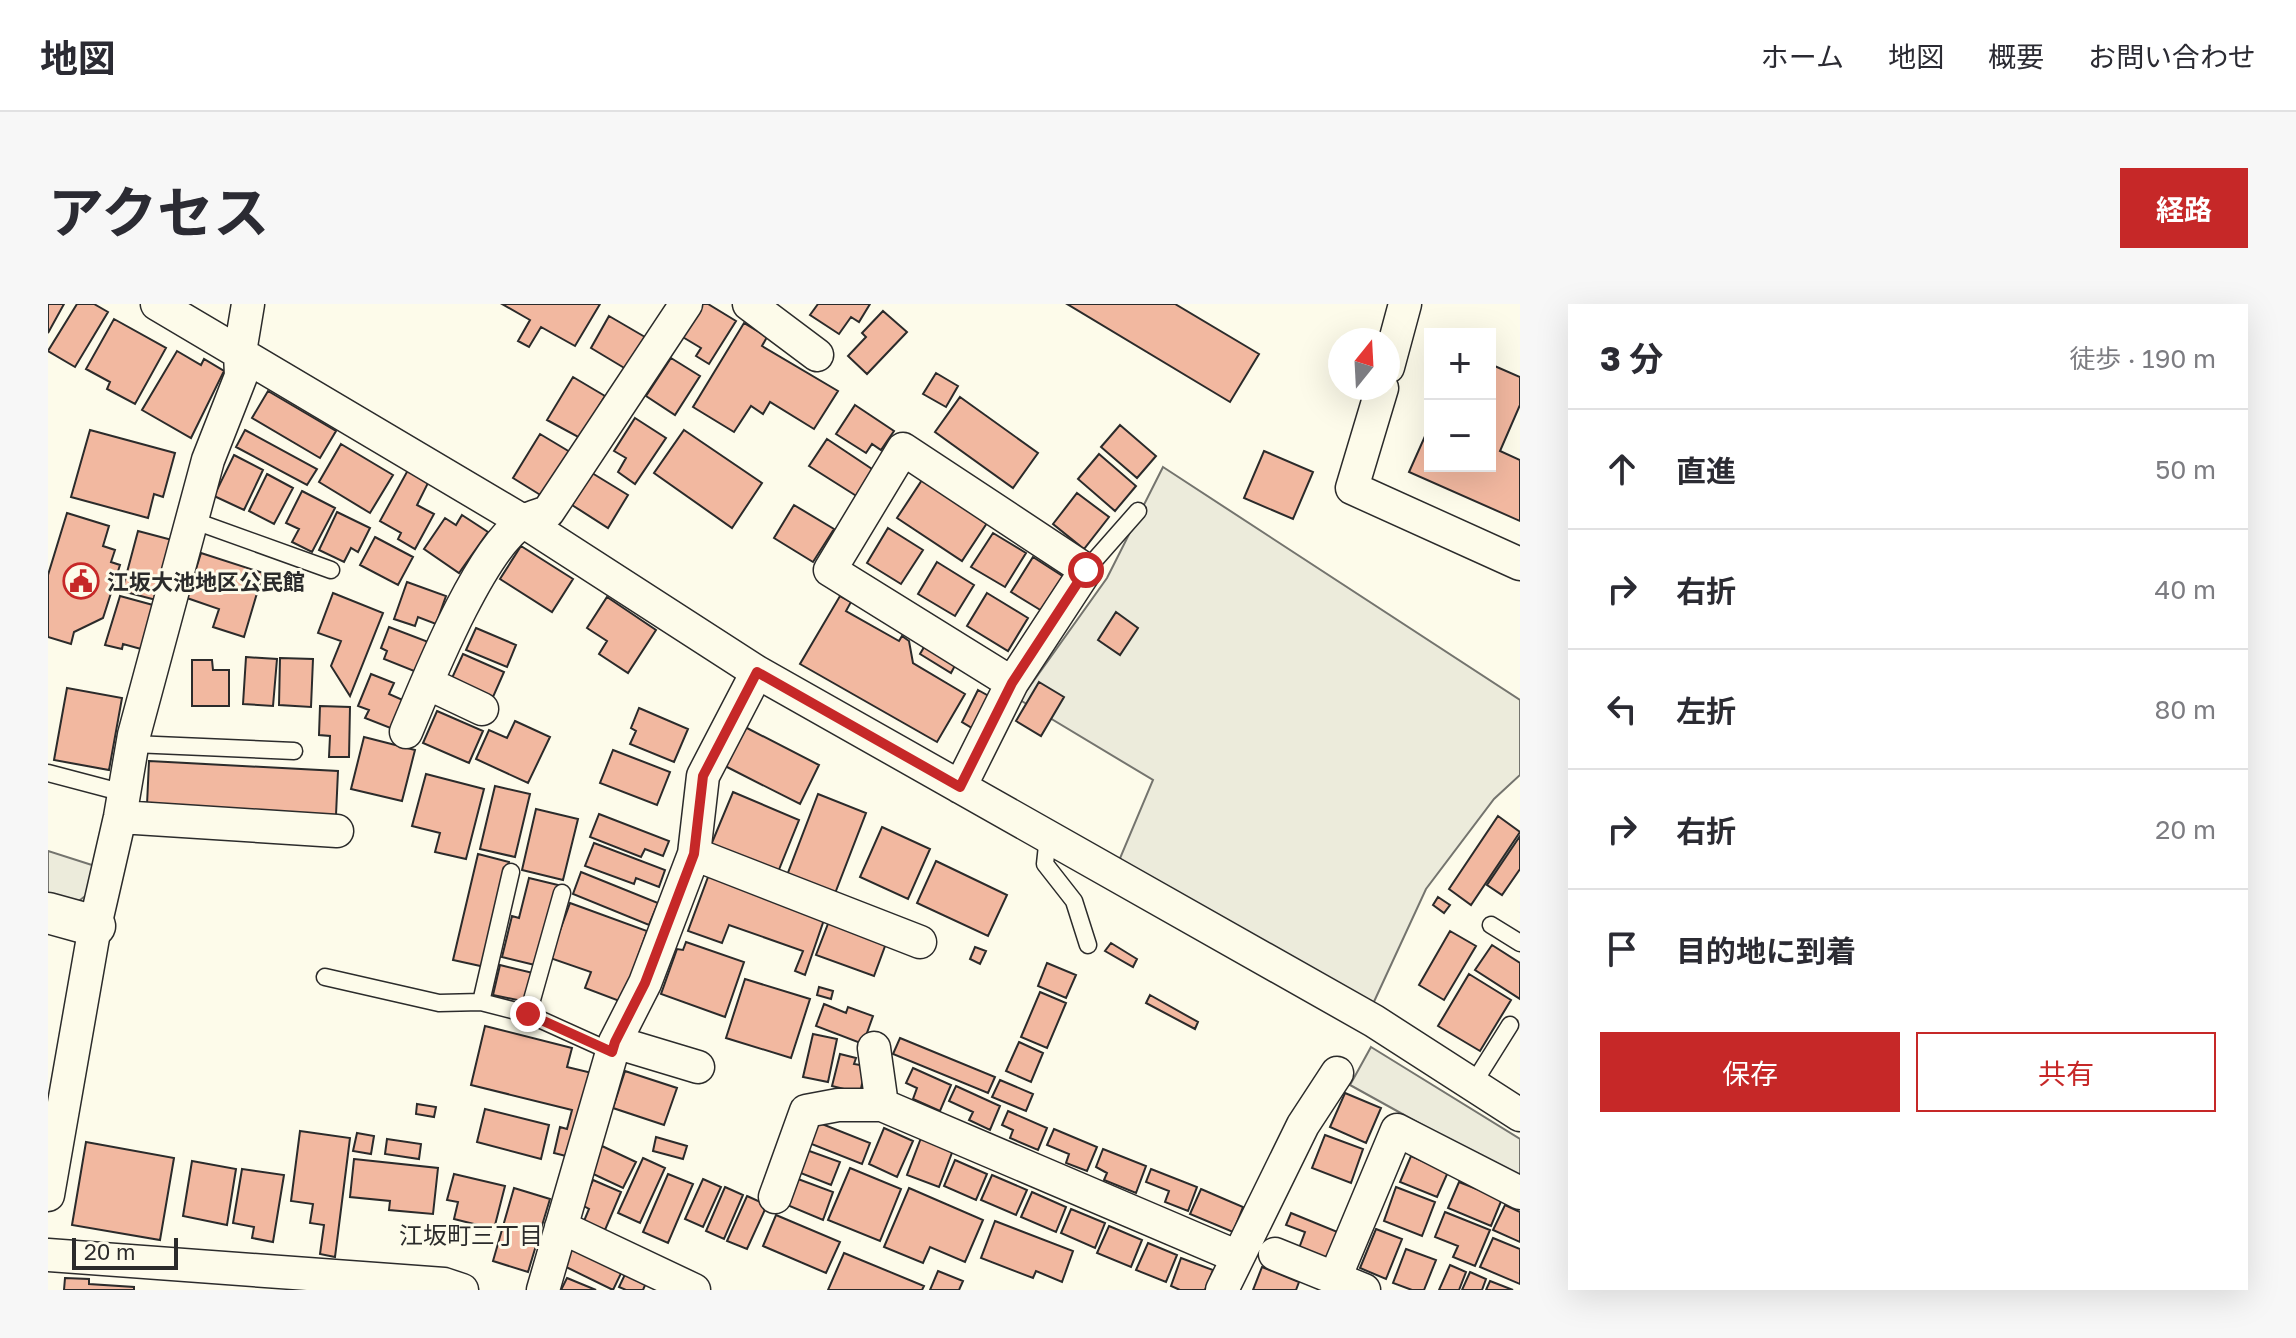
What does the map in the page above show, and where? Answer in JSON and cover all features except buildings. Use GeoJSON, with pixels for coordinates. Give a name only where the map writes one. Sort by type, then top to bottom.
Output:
{"type":"FeatureCollection","features":[{"type":"Feature","properties":{"kind":"street"},"geometry":{"type":"LineString","coordinates":[[157,304],[523,521],[757,672],[1374,1021],[1520,1115]]}},
{"type":"Feature","properties":{"kind":"street"},"geometry":{"type":"LineString","coordinates":[[48,1195],[59,1142],[56,1103],[133,744],[208,460],[241,376],[240,352],[248,304]]}},
{"type":"Feature","properties":{"kind":"street"},"geometry":{"type":"LineString","coordinates":[[406,732],[474,584],[501,542],[523,521],[548,512],[686,304]]}},
{"type":"Feature","properties":{"kind":"street"},"geometry":{"type":"LineString","coordinates":[[749,304],[817,355]]}},
{"type":"Feature","properties":{"kind":"street"},"geometry":{"type":"LineString","coordinates":[[1399,328],[1405,304]]}},
{"type":"Feature","properties":{"kind":"street"},"geometry":{"type":"LineString","coordinates":[[1378,400],[1352,488],[1520,564]]}},
{"type":"Feature","properties":{"kind":"street"},"geometry":{"type":"LineString","coordinates":[[960,787],[1012,683],[1086,570],[903,449],[830,570],[1012,683]]}},
{"type":"Feature","properties":{"kind":"street"},"geometry":{"type":"LineString","coordinates":[[543,1290],[614,1047],[645,983],[694,854],[703,776],[757,672]]}},
{"type":"Feature","properties":{"kind":"street"},"geometry":{"type":"LineString","coordinates":[[427,683],[482,709]]}},
{"type":"Feature","properties":{"kind":"street"},"geometry":{"type":"LineString","coordinates":[[122,805],[337,831]]}},
{"type":"Feature","properties":{"kind":"street"},"geometry":{"type":"LineString","coordinates":[[694,854],[920,942]]}},
{"type":"Feature","properties":{"kind":"street"},"geometry":{"type":"LineString","coordinates":[[48,913],[95,926]]}},
{"type":"Feature","properties":{"kind":"street"},"geometry":{"type":"LineString","coordinates":[[614,1047],[698,1067]]}},
{"type":"Feature","properties":{"kind":"street"},"geometry":{"type":"LineString","coordinates":[[874,1048],[882,1105]]}},
{"type":"Feature","properties":{"kind":"street"},"geometry":{"type":"LineString","coordinates":[[1222,1290],[1303,1125],[1337,1073]]}},
{"type":"Feature","properties":{"kind":"street"},"geometry":{"type":"LineString","coordinates":[[775,1197],[806,1111],[838,1105],[882,1105],[1238,1257]]}},
{"type":"Feature","properties":{"kind":"street"},"geometry":{"type":"LineString","coordinates":[[1275,1254],[1350,1284],[1397,1130],[1520,1193]]}},
{"type":"Feature","properties":{"kind":"street"},"geometry":{"type":"LineString","coordinates":[[561,1227],[694,1290]]}},
{"type":"Feature","properties":{"kind":"street"},"geometry":{"type":"LineString","coordinates":[[48,1255],[444,1284],[462,1290]]}},
{"type":"Feature","properties":{"kind":"lane"},"geometry":{"type":"LineString","coordinates":[[1086,570],[1138,511]]}},
{"type":"Feature","properties":{"kind":"lane"},"geometry":{"type":"LineString","coordinates":[[192,520],[331,570]]}},
{"type":"Feature","properties":{"kind":"lane"},"geometry":{"type":"LineString","coordinates":[[133,744],[294,751]]}},
{"type":"Feature","properties":{"kind":"lane"},"geometry":{"type":"LineString","coordinates":[[48,773],[122,805]]}},
{"type":"Feature","properties":{"kind":"lane"},"geometry":{"type":"LineString","coordinates":[[1048,836],[1045,864],[1074,901],[1088,945]]}},
{"type":"Feature","properties":{"kind":"lane"},"geometry":{"type":"LineString","coordinates":[[481,1002],[511,872]]}},
{"type":"Feature","properties":{"kind":"lane"},"geometry":{"type":"LineString","coordinates":[[528,1014],[562,893]]}},
{"type":"Feature","properties":{"kind":"lane"},"geometry":{"type":"LineString","coordinates":[[1491,925],[1520,943]]}},
{"type":"Feature","properties":{"kind":"lane"},"geometry":{"type":"LineString","coordinates":[[325,977],[439,1003],[481,1002],[528,1014],[614,1047]]}},
{"type":"Feature","properties":{"kind":"lane"},"geometry":{"type":"LineString","coordinates":[[1473,1084],[1510,1025]]}},
{"type":"Feature","properties":{"kind":"shaded area"},"geometry":{"type":"Polygon","coordinates":[[[1163,467],[1520,700],[1520,775],[1494,799],[1426,889],[1372,1006],[1118,863],[1153,780],[1020,700],[1107,578],[1163,467]]]}},
{"type":"Feature","properties":{"kind":"shaded area"},"geometry":{"type":"Polygon","coordinates":[[[48,851],[95,866],[89,893],[75,904],[48,896],[48,851]]]}},
{"type":"Feature","properties":{"kind":"shaded area"},"geometry":{"type":"Polygon","coordinates":[[[1371,1047],[1520,1139],[1520,1179],[1350,1085],[1371,1047]]]}},
{"type":"Feature","properties":{"kind":"place","name":"江坂大池地区公民館"},"geometry":{"type":"Point","coordinates":[81,581]}},
{"type":"Feature","properties":{"kind":"district","name":"江坂町三丁目"},"geometry":{"type":"Point","coordinates":[471,1234]}},
{"type":"Feature","properties":{"kind":"route"},"geometry":{"type":"LineString","coordinates":[[528,1014],[612,1052],[645,983],[694,854],[703,776],[757,672],[960,787],[1012,683],[1086,570]]}}]}
